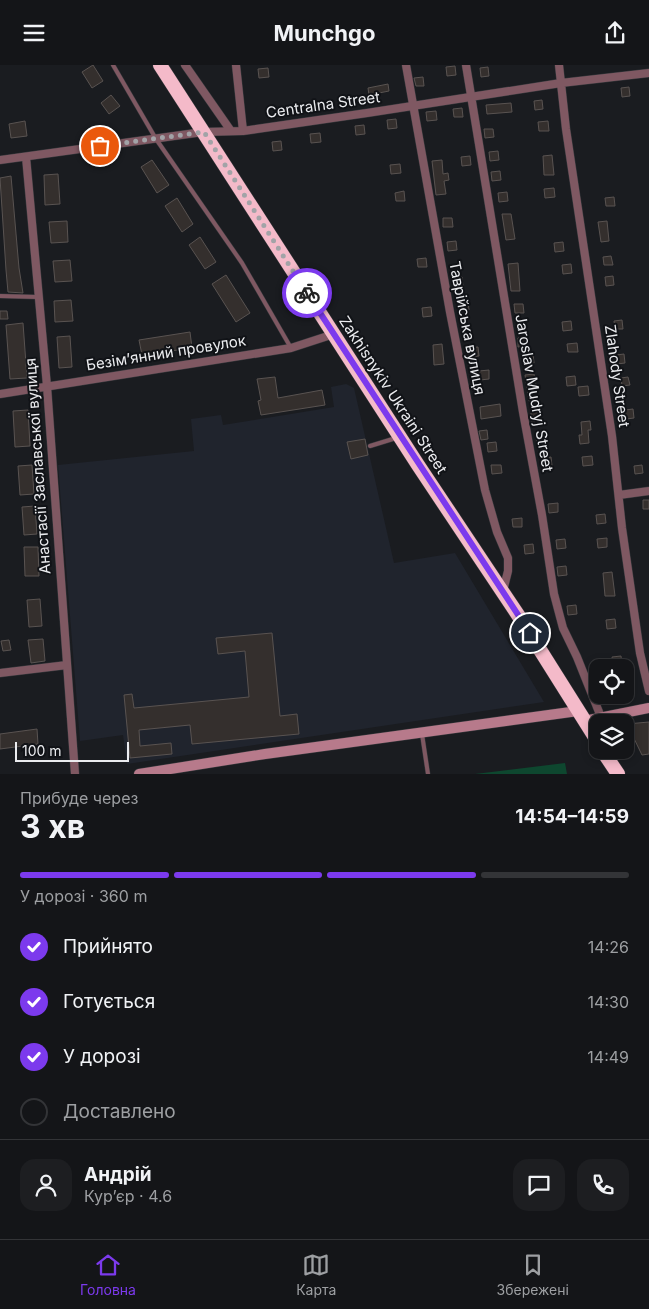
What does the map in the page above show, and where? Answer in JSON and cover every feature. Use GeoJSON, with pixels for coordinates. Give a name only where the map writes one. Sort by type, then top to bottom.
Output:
{"type":"FeatureCollection","features":[{"type":"Feature","properties":{"kind":"highway","name":"Zakhisnykiv Ukraini Street"},"geometry":{"type":"LineString","coordinates":[[160,65],[503,592],[589,728]]}},
{"type":"Feature","properties":{"kind":"highway"},"geometry":{"type":"LineString","coordinates":[[608,759],[618,774]]}},
{"type":"Feature","properties":{"kind":"main road"},"geometry":{"type":"LineString","coordinates":[[617,714],[649,708]]}},
{"type":"Feature","properties":{"kind":"main road"},"geometry":{"type":"LineString","coordinates":[[138,774],[422,732],[589,716]]}},
{"type":"Feature","properties":{"kind":"street"},"geometry":{"type":"LineString","coordinates":[[185,65],[231,131]]}},
{"type":"Feature","properties":{"kind":"street"},"geometry":{"type":"LineString","coordinates":[[236,65],[243,131]]}},
{"type":"Feature","properties":{"kind":"street","name":"Таврійська вулиця"},"geometry":{"type":"LineString","coordinates":[[406,65],[450,312],[485,490],[497,532],[508,558],[508,571],[503,592]]}},
{"type":"Feature","properties":{"kind":"street","name":"Jaroslav Mudryj Street"},"geometry":{"type":"LineString","coordinates":[[466,65],[554,594],[563,628],[600,714]]}},
{"type":"Feature","properties":{"kind":"street","name":"Zlahody Street"},"geometry":{"type":"LineString","coordinates":[[559,65],[612,436],[640,653],[649,691]]}},
{"type":"Feature","properties":{"kind":"street","name":"Centralna Street"},"geometry":{"type":"LineString","coordinates":[[0,160],[204,132],[243,131],[561,83],[649,73]]}},
{"type":"Feature","properties":{"kind":"street","name":"Анастасії Заславської вулиця"},"geometry":{"type":"LineString","coordinates":[[26,157],[47,386],[75,774]]}},
{"type":"Feature","properties":{"kind":"street","name":"Безімʼянний провулок"},"geometry":{"type":"LineString","coordinates":[[0,393],[291,348],[334,334]]}},
{"type":"Feature","properties":{"kind":"street"},"geometry":{"type":"LineString","coordinates":[[619,495],[649,491]]}},
{"type":"Feature","properties":{"kind":"street"},"geometry":{"type":"LineString","coordinates":[[0,673],[67,665]]}},
{"type":"Feature","properties":{"kind":"lane"},"geometry":{"type":"LineString","coordinates":[[114,65],[156,139],[242,263],[291,348]]}},
{"type":"Feature","properties":{"kind":"lane"},"geometry":{"type":"LineString","coordinates":[[0,296],[38,297]]}},
{"type":"Feature","properties":{"kind":"lane"},"geometry":{"type":"LineString","coordinates":[[370,446],[400,436]]}},
{"type":"Feature","properties":{"kind":"lane"},"geometry":{"type":"LineString","coordinates":[[422,732],[428,774]]}},
{"type":"Feature","properties":{"kind":"shaded area"},"geometry":{"type":"Polygon","coordinates":[[[346,384],[354,388],[394,563],[455,553],[544,702],[127,764],[123,735],[80,741],[58,465],[194,451],[191,419],[221,415],[223,425],[334,407],[331,387],[346,384]]]}},
{"type":"Feature","properties":{"kind":"green space"},"geometry":{"type":"Polygon","coordinates":[[[565,763],[567,774],[475,774],[565,763]]]}},
{"type":"Feature","properties":{"kind":"building"},"geometry":{"type":"Polygon","coordinates":[[[93,65],[103,81],[92,88],[82,72],[93,65]]]}},
{"type":"Feature","properties":{"kind":"building"},"geometry":{"type":"Polygon","coordinates":[[[455,66],[456,75],[447,76],[446,67],[455,66]]]}},
{"type":"Feature","properties":{"kind":"building"},"geometry":{"type":"Polygon","coordinates":[[[488,67],[489,76],[481,77],[480,68],[488,67]]]}},
{"type":"Feature","properties":{"kind":"building"},"geometry":{"type":"Polygon","coordinates":[[[268,68],[269,77],[259,78],[258,69],[268,68]]]}},
{"type":"Feature","properties":{"kind":"building"},"geometry":{"type":"Polygon","coordinates":[[[423,77],[424,86],[416,86],[414,78],[423,77]]]}},
{"type":"Feature","properties":{"kind":"building"},"geometry":{"type":"Polygon","coordinates":[[[388,84],[389,91],[369,95],[368,88],[388,84]]]}},
{"type":"Feature","properties":{"kind":"building"},"geometry":{"type":"Polygon","coordinates":[[[629,87],[630,96],[622,97],[621,88],[629,87]]]}},
{"type":"Feature","properties":{"kind":"building"},"geometry":{"type":"Polygon","coordinates":[[[111,95],[120,106],[109,114],[101,103],[111,95]]]}},
{"type":"Feature","properties":{"kind":"building"},"geometry":{"type":"Polygon","coordinates":[[[542,100],[543,109],[535,110],[534,101],[542,100]]]}},
{"type":"Feature","properties":{"kind":"building"},"geometry":{"type":"Polygon","coordinates":[[[511,103],[512,112],[487,114],[486,105],[511,103]]]}},
{"type":"Feature","properties":{"kind":"building"},"geometry":{"type":"Polygon","coordinates":[[[462,108],[463,117],[454,117],[453,109],[462,108]]]}},
{"type":"Feature","properties":{"kind":"building"},"geometry":{"type":"Polygon","coordinates":[[[436,111],[437,120],[427,121],[426,112],[436,111]]]}},
{"type":"Feature","properties":{"kind":"building"},"geometry":{"type":"Polygon","coordinates":[[[396,119],[397,128],[388,129],[387,120],[396,119]]]}},
{"type":"Feature","properties":{"kind":"building"},"geometry":{"type":"Polygon","coordinates":[[[25,121],[27,136],[11,138],[9,124],[25,121]]]}},
{"type":"Feature","properties":{"kind":"building"},"geometry":{"type":"Polygon","coordinates":[[[548,121],[549,131],[539,131],[538,122],[548,121]]]}},
{"type":"Feature","properties":{"kind":"building"},"geometry":{"type":"Polygon","coordinates":[[[364,125],[365,134],[356,135],[355,126],[364,125]]]}},
{"type":"Feature","properties":{"kind":"building"},"geometry":{"type":"Polygon","coordinates":[[[484,129],[493,129],[494,137],[485,138],[484,129]]]}},
{"type":"Feature","properties":{"kind":"building"},"geometry":{"type":"Polygon","coordinates":[[[320,133],[321,142],[311,143],[310,134],[320,133]]]}},
{"type":"Feature","properties":{"kind":"building"},"geometry":{"type":"Polygon","coordinates":[[[281,141],[282,150],[273,151],[272,142],[281,141]]]}},
{"type":"Feature","properties":{"kind":"building"},"geometry":{"type":"Polygon","coordinates":[[[498,151],[499,160],[490,161],[489,152],[498,151]]]}},
{"type":"Feature","properties":{"kind":"building"},"geometry":{"type":"Polygon","coordinates":[[[552,155],[554,175],[544,175],[543,156],[552,155]]]}},
{"type":"Feature","properties":{"kind":"building"},"geometry":{"type":"Polygon","coordinates":[[[470,156],[471,165],[462,166],[461,157],[470,156]]]}},
{"type":"Feature","properties":{"kind":"building"},"geometry":{"type":"Polygon","coordinates":[[[152,160],[169,185],[157,193],[141,167],[152,160]]]}},
{"type":"Feature","properties":{"kind":"building"},"geometry":{"type":"Polygon","coordinates":[[[442,160],[443,174],[448,173],[449,180],[444,181],[446,194],[436,195],[432,161],[442,160]]]}},
{"type":"Feature","properties":{"kind":"building"},"geometry":{"type":"Polygon","coordinates":[[[400,164],[401,173],[391,174],[390,165],[400,164]]]}},
{"type":"Feature","properties":{"kind":"building"},"geometry":{"type":"Polygon","coordinates":[[[500,171],[501,180],[492,181],[491,172],[500,171]]]}},
{"type":"Feature","properties":{"kind":"building"},"geometry":{"type":"Polygon","coordinates":[[[58,174],[60,204],[45,205],[44,175],[58,174]]]}},
{"type":"Feature","properties":{"kind":"building"},"geometry":{"type":"Polygon","coordinates":[[[11,176],[23,293],[8,292],[0,178],[11,176]]]}},
{"type":"Feature","properties":{"kind":"building"},"geometry":{"type":"Polygon","coordinates":[[[554,188],[555,197],[545,198],[544,189],[554,188]]]}},
{"type":"Feature","properties":{"kind":"building"},"geometry":{"type":"Polygon","coordinates":[[[404,191],[405,201],[396,201],[395,193],[404,191]]]}},
{"type":"Feature","properties":{"kind":"building"},"geometry":{"type":"Polygon","coordinates":[[[507,192],[508,201],[499,202],[498,193],[507,192]]]}},
{"type":"Feature","properties":{"kind":"building"},"geometry":{"type":"Polygon","coordinates":[[[614,197],[615,206],[606,206],[605,198],[614,197]]]}},
{"type":"Feature","properties":{"kind":"building"},"geometry":{"type":"Polygon","coordinates":[[[177,198],[193,224],[182,232],[165,206],[177,198]]]}},
{"type":"Feature","properties":{"kind":"building"},"geometry":{"type":"Polygon","coordinates":[[[502,214],[511,214],[515,239],[506,240],[502,214]]]}},
{"type":"Feature","properties":{"kind":"building"},"geometry":{"type":"Polygon","coordinates":[[[443,218],[452,218],[453,227],[443,227],[443,218]]]}},
{"type":"Feature","properties":{"kind":"building"},"geometry":{"type":"Polygon","coordinates":[[[67,221],[68,242],[51,243],[49,222],[67,221]]]}},
{"type":"Feature","properties":{"kind":"building"},"geometry":{"type":"Polygon","coordinates":[[[607,221],[609,241],[601,242],[598,222],[607,221]]]}},
{"type":"Feature","properties":{"kind":"building"},"geometry":{"type":"Polygon","coordinates":[[[200,237],[216,262],[205,269],[189,245],[200,237]]]}},
{"type":"Feature","properties":{"kind":"building"},"geometry":{"type":"Polygon","coordinates":[[[456,241],[457,250],[448,251],[447,242],[456,241]]]}},
{"type":"Feature","properties":{"kind":"building"},"geometry":{"type":"Polygon","coordinates":[[[563,242],[564,251],[555,252],[554,243],[563,242]]]}},
{"type":"Feature","properties":{"kind":"building"},"geometry":{"type":"Polygon","coordinates":[[[611,256],[613,265],[604,265],[603,257],[611,256]]]}},
{"type":"Feature","properties":{"kind":"building"},"geometry":{"type":"Polygon","coordinates":[[[426,258],[427,267],[418,267],[417,259],[426,258]]]}},
{"type":"Feature","properties":{"kind":"building"},"geometry":{"type":"Polygon","coordinates":[[[70,260],[72,281],[55,282],[53,261],[70,260]]]}},
{"type":"Feature","properties":{"kind":"building"},"geometry":{"type":"Polygon","coordinates":[[[518,263],[520,291],[511,291],[508,264],[518,263]]]}},
{"type":"Feature","properties":{"kind":"building"},"geometry":{"type":"Polygon","coordinates":[[[571,264],[572,273],[563,274],[562,265],[571,264]]]}},
{"type":"Feature","properties":{"kind":"building"},"geometry":{"type":"Polygon","coordinates":[[[226,275],[250,313],[236,322],[212,284],[226,275]]]}},
{"type":"Feature","properties":{"kind":"building"},"geometry":{"type":"Polygon","coordinates":[[[613,276],[614,285],[606,286],[605,277],[613,276]]]}},
{"type":"Feature","properties":{"kind":"building"},"geometry":{"type":"Polygon","coordinates":[[[462,277],[463,286],[454,287],[453,278],[462,277]]]}},
{"type":"Feature","properties":{"kind":"building"},"geometry":{"type":"Polygon","coordinates":[[[71,300],[73,321],[55,322],[54,301],[71,300]]]}},
{"type":"Feature","properties":{"kind":"building"},"geometry":{"type":"Polygon","coordinates":[[[468,301],[469,310],[459,311],[458,302],[468,301]]]}},
{"type":"Feature","properties":{"kind":"building"},"geometry":{"type":"Polygon","coordinates":[[[514,304],[523,304],[524,313],[515,313],[514,304]]]}},
{"type":"Feature","properties":{"kind":"building"},"geometry":{"type":"Polygon","coordinates":[[[431,307],[432,316],[423,317],[422,308],[431,307]]]}},
{"type":"Feature","properties":{"kind":"building"},"geometry":{"type":"Polygon","coordinates":[[[0,311],[7,311],[8,319],[0,319],[0,311]]]}},
{"type":"Feature","properties":{"kind":"building"},"geometry":{"type":"Polygon","coordinates":[[[622,320],[623,329],[615,329],[614,321],[622,320]]]}},
{"type":"Feature","properties":{"kind":"building"},"geometry":{"type":"Polygon","coordinates":[[[571,321],[572,330],[563,331],[562,322],[571,321]]]}},
{"type":"Feature","properties":{"kind":"building"},"geometry":{"type":"Polygon","coordinates":[[[23,323],[27,378],[10,379],[6,325],[23,323]]]}},
{"type":"Feature","properties":{"kind":"building"},"geometry":{"type":"Polygon","coordinates":[[[190,332],[192,348],[142,355],[139,340],[190,332]]]}},
{"type":"Feature","properties":{"kind":"building"},"geometry":{"type":"Polygon","coordinates":[[[70,336],[72,367],[59,368],[57,337],[70,336]]]}},
{"type":"Feature","properties":{"kind":"building"},"geometry":{"type":"Polygon","coordinates":[[[527,337],[528,346],[518,347],[518,338],[527,337]]]}},
{"type":"Feature","properties":{"kind":"building"},"geometry":{"type":"Polygon","coordinates":[[[577,343],[578,352],[568,352],[567,344],[577,343]]]}},
{"type":"Feature","properties":{"kind":"building"},"geometry":{"type":"Polygon","coordinates":[[[442,344],[444,364],[434,365],[433,345],[442,344]]]}},
{"type":"Feature","properties":{"kind":"building"},"geometry":{"type":"Polygon","coordinates":[[[478,347],[479,356],[469,357],[468,348],[478,347]]]}},
{"type":"Feature","properties":{"kind":"building"},"geometry":{"type":"Polygon","coordinates":[[[533,354],[534,363],[524,364],[523,355],[533,354]]]}},
{"type":"Feature","properties":{"kind":"building"},"geometry":{"type":"Polygon","coordinates":[[[624,354],[625,363],[617,364],[616,355],[624,354]]]}},
{"type":"Feature","properties":{"kind":"building"},"geometry":{"type":"Polygon","coordinates":[[[489,370],[489,379],[480,380],[479,371],[489,370]]]}},
{"type":"Feature","properties":{"kind":"building"},"geometry":{"type":"Polygon","coordinates":[[[534,374],[539,401],[529,401],[525,375],[534,374]]]}},
{"type":"Feature","properties":{"kind":"building"},"geometry":{"type":"Polygon","coordinates":[[[575,376],[576,385],[567,386],[566,377],[575,376]]]}},
{"type":"Feature","properties":{"kind":"building"},"geometry":{"type":"Polygon","coordinates":[[[275,377],[278,398],[322,390],[325,405],[261,415],[258,401],[261,400],[257,379],[275,377]]]}},
{"type":"Feature","properties":{"kind":"building"},"geometry":{"type":"Polygon","coordinates":[[[628,377],[630,385],[622,386],[621,378],[628,377]]]}},
{"type":"Feature","properties":{"kind":"building"},"geometry":{"type":"Polygon","coordinates":[[[588,386],[589,395],[579,396],[578,387],[588,386]]]}},
{"type":"Feature","properties":{"kind":"building"},"geometry":{"type":"Polygon","coordinates":[[[500,404],[501,416],[481,419],[480,407],[500,404]]]}},
{"type":"Feature","properties":{"kind":"building"},"geometry":{"type":"Polygon","coordinates":[[[633,409],[634,418],[626,419],[625,410],[633,409]]]}},
{"type":"Feature","properties":{"kind":"building"},"geometry":{"type":"Polygon","coordinates":[[[28,410],[30,446],[15,447],[13,411],[28,410]]]}},
{"type":"Feature","properties":{"kind":"building"},"geometry":{"type":"Polygon","coordinates":[[[540,412],[541,421],[532,422],[531,413],[540,412]]]}},
{"type":"Feature","properties":{"kind":"building"},"geometry":{"type":"Polygon","coordinates":[[[590,421],[591,430],[588,430],[589,443],[580,444],[579,435],[582,435],[581,422],[590,421]]]}},
{"type":"Feature","properties":{"kind":"building"},"geometry":{"type":"Polygon","coordinates":[[[487,430],[488,439],[481,440],[479,431],[487,430]]]}},
{"type":"Feature","properties":{"kind":"building"},"geometry":{"type":"Polygon","coordinates":[[[545,436],[546,445],[537,445],[536,437],[545,436]]]}},
{"type":"Feature","properties":{"kind":"building"},"geometry":{"type":"Polygon","coordinates":[[[365,439],[368,455],[351,459],[347,442],[365,439]]]}},
{"type":"Feature","properties":{"kind":"building"},"geometry":{"type":"Polygon","coordinates":[[[496,442],[497,451],[488,452],[487,443],[496,442]]]}},
{"type":"Feature","properties":{"kind":"building"},"geometry":{"type":"Polygon","coordinates":[[[592,456],[593,465],[583,466],[582,457],[592,456]]]}},
{"type":"Feature","properties":{"kind":"building"},"geometry":{"type":"Polygon","coordinates":[[[551,457],[552,466],[543,467],[542,458],[551,457]]]}},
{"type":"Feature","properties":{"kind":"building"},"geometry":{"type":"Polygon","coordinates":[[[32,465],[34,494],[20,495],[18,466],[32,465]]]}},
{"type":"Feature","properties":{"kind":"building"},"geometry":{"type":"Polygon","coordinates":[[[491,465],[501,465],[502,473],[492,474],[491,465]]]}},
{"type":"Feature","properties":{"kind":"building"},"geometry":{"type":"Polygon","coordinates":[[[642,465],[643,473],[635,474],[634,466],[642,465]]]}},
{"type":"Feature","properties":{"kind":"building"},"geometry":{"type":"Polygon","coordinates":[[[643,500],[649,500],[649,509],[643,509],[643,500]]]}},
{"type":"Feature","properties":{"kind":"building"},"geometry":{"type":"Polygon","coordinates":[[[558,503],[558,512],[549,513],[548,504],[558,503]]]}},
{"type":"Feature","properties":{"kind":"building"},"geometry":{"type":"Polygon","coordinates":[[[35,506],[37,534],[24,535],[22,507],[35,506]]]}},
{"type":"Feature","properties":{"kind":"building"},"geometry":{"type":"Polygon","coordinates":[[[605,514],[606,523],[597,524],[596,515],[605,514]]]}},
{"type":"Feature","properties":{"kind":"building"},"geometry":{"type":"Polygon","coordinates":[[[522,518],[522,527],[513,527],[512,519],[522,518]]]}},
{"type":"Feature","properties":{"kind":"building"},"geometry":{"type":"Polygon","coordinates":[[[607,538],[607,547],[598,548],[597,539],[607,538]]]}},
{"type":"Feature","properties":{"kind":"building"},"geometry":{"type":"Polygon","coordinates":[[[565,539],[566,548],[557,549],[556,540],[565,539]]]}},
{"type":"Feature","properties":{"kind":"building"},"geometry":{"type":"Polygon","coordinates":[[[533,544],[534,553],[525,554],[524,545],[533,544]]]}},
{"type":"Feature","properties":{"kind":"building"},"geometry":{"type":"Polygon","coordinates":[[[24,547],[38,547],[39,576],[25,576],[24,547]]]}},
{"type":"Feature","properties":{"kind":"building"},"geometry":{"type":"Polygon","coordinates":[[[566,566],[567,575],[558,576],[557,567],[566,566]]]}},
{"type":"Feature","properties":{"kind":"building"},"geometry":{"type":"Polygon","coordinates":[[[612,572],[615,596],[605,596],[603,573],[612,572]]]}},
{"type":"Feature","properties":{"kind":"building"},"geometry":{"type":"Polygon","coordinates":[[[40,599],[42,626],[29,627],[27,600],[40,599]]]}},
{"type":"Feature","properties":{"kind":"building"},"geometry":{"type":"Polygon","coordinates":[[[576,605],[577,614],[568,615],[567,606],[576,605]]]}},
{"type":"Feature","properties":{"kind":"building"},"geometry":{"type":"Polygon","coordinates":[[[615,619],[616,628],[607,629],[606,620],[615,619]]]}},
{"type":"Feature","properties":{"kind":"building"},"geometry":{"type":"Polygon","coordinates":[[[272,633],[280,716],[297,714],[299,734],[192,744],[190,725],[139,730],[140,746],[171,743],[172,754],[130,758],[124,695],[132,694],[134,708],[249,697],[245,651],[218,654],[216,638],[272,633]]]}},
{"type":"Feature","properties":{"kind":"building"},"geometry":{"type":"Polygon","coordinates":[[[43,639],[45,661],[31,663],[28,640],[43,639]]]}},
{"type":"Feature","properties":{"kind":"building"},"geometry":{"type":"Polygon","coordinates":[[[9,640],[11,650],[3,651],[1,641],[9,640]]]}},
{"type":"Feature","properties":{"kind":"building"},"geometry":{"type":"Polygon","coordinates":[[[621,656],[621,659],[612,659],[612,657],[621,656]]]}},
{"type":"Feature","properties":{"kind":"building"},"geometry":{"type":"Polygon","coordinates":[[[649,722],[649,754],[642,755],[634,738],[634,723],[649,722]]]}},
{"type":"Feature","properties":{"kind":"building"},"geometry":{"type":"Polygon","coordinates":[[[37,729],[38,744],[0,749],[0,734],[37,729]]]}},
{"type":"Feature","properties":{"kind":"way so far"},"geometry":{"type":"LineString","coordinates":[[100,146],[204,132],[307,293]]}},
{"type":"Feature","properties":{"kind":"route"},"geometry":{"type":"LineString","coordinates":[[307,293],[418,465],[530,633]]}}]}
